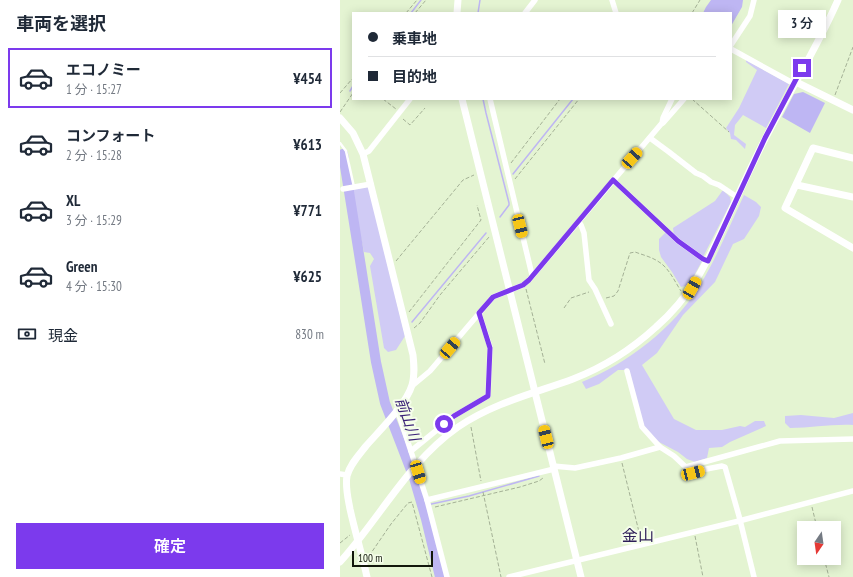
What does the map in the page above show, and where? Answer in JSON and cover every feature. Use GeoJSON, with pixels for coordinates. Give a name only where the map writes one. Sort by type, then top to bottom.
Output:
{"type":"FeatureCollection","features":[{"type":"Feature","properties":{"kind":"street"},"geometry":{"type":"LineString","coordinates":[[457,12],[458,0]]}},
{"type":"Feature","properties":{"kind":"street"},"geometry":{"type":"LineString","coordinates":[[526,12],[535,0]]}},
{"type":"Feature","properties":{"kind":"street"},"geometry":{"type":"LineString","coordinates":[[612,0],[616,12]]}},
{"type":"Feature","properties":{"kind":"street"},"geometry":{"type":"LineString","coordinates":[[732,43],[750,16],[754,0]]}},
{"type":"Feature","properties":{"kind":"street"},"geometry":{"type":"LineString","coordinates":[[340,562],[420,460],[441,440],[459,426],[507,402],[575,378],[620,356],[657,327],[685,296],[692,288],[708,261],[765,138],[796,82],[838,0]]}},
{"type":"Feature","properties":{"kind":"street"},"geometry":{"type":"LineString","coordinates":[[732,50],[790,82],[796,82],[853,110]]}},
{"type":"Feature","properties":{"kind":"street"},"geometry":{"type":"LineString","coordinates":[[363,154],[369,151],[409,100]]}},
{"type":"Feature","properties":{"kind":"street"},"geometry":{"type":"LineString","coordinates":[[462,100],[536,392],[551,469],[581,577]]}},
{"type":"Feature","properties":{"kind":"street"},"geometry":{"type":"LineString","coordinates":[[490,100],[532,275]]}},
{"type":"Feature","properties":{"kind":"street"},"geometry":{"type":"LineString","coordinates":[[662,123],[662,118],[671,100]]}},
{"type":"Feature","properties":{"kind":"street"},"geometry":{"type":"LineString","coordinates":[[412,386],[430,371],[493,297],[523,285],[683,100]]}},
{"type":"Feature","properties":{"kind":"street"},"geometry":{"type":"LineString","coordinates":[[340,118],[353,133],[363,154],[413,355],[414,377],[412,386],[406,398],[344,475],[357,541],[367,577]]}},
{"type":"Feature","properties":{"kind":"street"},"geometry":{"type":"LineString","coordinates":[[650,138],[696,174],[703,176],[737,197]]}},
{"type":"Feature","properties":{"kind":"street"},"geometry":{"type":"LineString","coordinates":[[853,158],[813,148],[785,208],[853,248]]}},
{"type":"Feature","properties":{"kind":"street"},"geometry":{"type":"LineString","coordinates":[[613,180],[678,241],[708,261]]}},
{"type":"Feature","properties":{"kind":"street"},"geometry":{"type":"LineString","coordinates":[[343,189],[371,184]]}},
{"type":"Feature","properties":{"kind":"street"},"geometry":{"type":"LineString","coordinates":[[796,185],[853,197]]}},
{"type":"Feature","properties":{"kind":"street"},"geometry":{"type":"LineString","coordinates":[[579,222],[584,233],[587,276],[610,324]]}},
{"type":"Feature","properties":{"kind":"street"},"geometry":{"type":"LineString","coordinates":[[411,452],[454,416],[488,396],[490,348],[479,313]]}},
{"type":"Feature","properties":{"kind":"street"},"geometry":{"type":"LineString","coordinates":[[627,372],[642,427],[660,447],[693,473],[724,466],[739,516],[754,577]]}},
{"type":"Feature","properties":{"kind":"street"},"geometry":{"type":"LineString","coordinates":[[396,411],[427,500],[447,577]]}},
{"type":"Feature","properties":{"kind":"street"},"geometry":{"type":"LineString","coordinates":[[686,467],[780,441],[853,439]]}},
{"type":"Feature","properties":{"kind":"street"},"geometry":{"type":"LineString","coordinates":[[427,500],[551,469],[575,468],[621,458],[660,447]]}},
{"type":"Feature","properties":{"kind":"street"},"geometry":{"type":"LineString","coordinates":[[509,577],[695,532],[853,491]]}},
{"type":"Feature","properties":{"kind":"lane"},"geometry":{"type":"LineString","coordinates":[[340,143],[346,151],[353,187]]}},
{"type":"Feature","properties":{"kind":"path"},"geometry":{"type":"LineString","coordinates":[[407,12],[416,0]]}},
{"type":"Feature","properties":{"kind":"path"},"geometry":{"type":"LineString","coordinates":[[416,12],[426,0]]}},
{"type":"Feature","properties":{"kind":"path"},"geometry":{"type":"LineString","coordinates":[[693,12],[700,0]]}},
{"type":"Feature","properties":{"kind":"path"},"geometry":{"type":"LineString","coordinates":[[832,101],[853,47]]}},
{"type":"Feature","properties":{"kind":"path"},"geometry":{"type":"LineString","coordinates":[[340,93],[352,79]]}},
{"type":"Feature","properties":{"kind":"path"},"geometry":{"type":"LineString","coordinates":[[340,112],[352,95]]}},
{"type":"Feature","properties":{"kind":"path"},"geometry":{"type":"LineString","coordinates":[[384,100],[410,125],[425,108]]}},
{"type":"Feature","properties":{"kind":"path"},"geometry":{"type":"LineString","coordinates":[[506,168],[559,100]]}},
{"type":"Feature","properties":{"kind":"path"},"geometry":{"type":"LineString","coordinates":[[510,183],[578,100]]}},
{"type":"Feature","properties":{"kind":"path"},"geometry":{"type":"LineString","coordinates":[[693,100],[729,132]]}},
{"type":"Feature","properties":{"kind":"path"},"geometry":{"type":"LineString","coordinates":[[390,264],[397,260],[463,180],[468,176],[480,174]]}},
{"type":"Feature","properties":{"kind":"path"},"geometry":{"type":"LineString","coordinates":[[403,315],[410,311],[481,220],[477,205]]}},
{"type":"Feature","properties":{"kind":"path"},"geometry":{"type":"LineString","coordinates":[[407,330],[420,323],[440,295],[486,239],[496,234]]}},
{"type":"Feature","properties":{"kind":"path"},"geometry":{"type":"LineString","coordinates":[[600,301],[614,296],[618,291],[630,253],[632,252],[652,258],[662,264],[685,296]]}},
{"type":"Feature","properties":{"kind":"path"},"geometry":{"type":"LineString","coordinates":[[523,285],[528,296],[545,364]]}},
{"type":"Feature","properties":{"kind":"path"},"geometry":{"type":"LineString","coordinates":[[564,308],[571,298],[591,291],[594,288]]}},
{"type":"Feature","properties":{"kind":"path"},"geometry":{"type":"LineString","coordinates":[[471,427],[475,454],[501,577]]}},
{"type":"Feature","properties":{"kind":"path"},"geometry":{"type":"LineString","coordinates":[[621,458],[642,544]]}},
{"type":"Feature","properties":{"kind":"path"},"geometry":{"type":"LineString","coordinates":[[429,508],[539,481],[542,480],[551,469]]}},
{"type":"Feature","properties":{"kind":"path"},"geometry":{"type":"LineString","coordinates":[[363,560],[372,552],[391,524],[408,503],[412,502],[432,577]]}},
{"type":"Feature","properties":{"kind":"path"},"geometry":{"type":"LineString","coordinates":[[811,503],[815,521]]}},
{"type":"Feature","properties":{"kind":"path"},"geometry":{"type":"LineString","coordinates":[[340,543],[355,531]]}},
{"type":"Feature","properties":{"kind":"path"},"geometry":{"type":"LineString","coordinates":[[695,532],[703,577]]}},
{"type":"Feature","properties":{"kind":"path"},"geometry":{"type":"LineString","coordinates":[[825,565],[828,577]]}},
{"type":"Feature","properties":{"kind":"shaded area"},"geometry":{"type":"Polygon","coordinates":[[[711,0],[743,0],[742,7],[732,24],[732,12],[704,12],[711,0]]]}},
{"type":"Feature","properties":{"kind":"shaded area"},"geometry":{"type":"Polygon","coordinates":[[[746,60],[789,84],[766,128],[743,115],[735,125],[734,135],[746,144],[745,149],[736,140],[731,139],[730,133],[726,128],[739,108],[757,70],[746,62],[746,60]]]}},
{"type":"Feature","properties":{"kind":"shaded area"},"geometry":{"type":"Polygon","coordinates":[[[803,92],[825,103],[810,133],[782,117],[794,94],[803,92]]]}},
{"type":"Feature","properties":{"kind":"shaded area"},"geometry":{"type":"Polygon","coordinates":[[[367,187],[369,188],[405,336],[396,350],[388,352],[384,348],[370,266],[374,259],[370,253],[364,252],[351,190],[367,187]]]}},
{"type":"Feature","properties":{"kind":"shaded area"},"geometry":{"type":"Polygon","coordinates":[[[723,190],[730,197],[731,202],[703,257],[674,236],[673,228],[715,201],[723,190]]]}},
{"type":"Feature","properties":{"kind":"shaded area"},"geometry":{"type":"Polygon","coordinates":[[[744,195],[756,202],[761,207],[759,216],[744,239],[733,244],[715,282],[683,315],[657,353],[642,365],[674,419],[696,430],[722,430],[740,426],[745,427],[755,421],[764,421],[766,426],[722,447],[709,448],[707,458],[695,462],[687,459],[678,452],[657,441],[644,428],[629,370],[618,370],[599,384],[586,389],[582,382],[616,365],[633,354],[663,330],[677,316],[700,285],[723,241],[744,195]]]}},
{"type":"Feature","properties":{"kind":"shaded area"},"geometry":{"type":"Polygon","coordinates":[[[666,232],[702,261],[689,285],[681,287],[661,257],[659,250],[659,239],[666,232]]]}},
{"type":"Feature","properties":{"kind":"shaded area"},"geometry":{"type":"Polygon","coordinates":[[[853,413],[853,425],[790,428],[785,423],[785,416],[801,415],[834,418],[853,413]]]}},
{"type":"Feature","properties":{"kind":"waterway"},"geometry":{"type":"LineString","coordinates":[[412,12],[421,0]]}},
{"type":"Feature","properties":{"kind":"waterway","name":"前山川"},"geometry":{"type":"LineString","coordinates":[[478,12],[480,0]]}},
{"type":"Feature","properties":{"kind":"waterway","name":"前山川"},"geometry":{"type":"LineString","coordinates":[[483,100],[509,203],[500,217]]}},
{"type":"Feature","properties":{"kind":"waterway"},"geometry":{"type":"LineString","coordinates":[[513,174],[572,100]]}},
{"type":"Feature","properties":{"kind":"waterway","name":"前山川"},"geometry":{"type":"LineString","coordinates":[[343,154],[376,362],[385,403],[414,478],[440,577]]}},
{"type":"Feature","properties":{"kind":"waterway","name":"前山川"},"geometry":{"type":"LineString","coordinates":[[412,322],[486,233]]}},
{"type":"Feature","properties":{"kind":"waterway","name":"前山川"},"geometry":{"type":"LineString","coordinates":[[376,362],[379,359]]}},
{"type":"Feature","properties":{"kind":"waterway"},"geometry":{"type":"LineString","coordinates":[[422,506],[469,496],[539,476]]}},
{"type":"Feature","properties":{"kind":"district","name":"金山"},"geometry":{"type":"Point","coordinates":[638,535]}},
{"type":"Feature","properties":{"kind":"route"},"geometry":{"type":"LineString","coordinates":[[444,424],[454,416],[488,396],[490,348],[479,313],[496,295],[523,285],[529,280],[613,180],[678,241],[708,261],[765,138],[802,68]]}}]}
